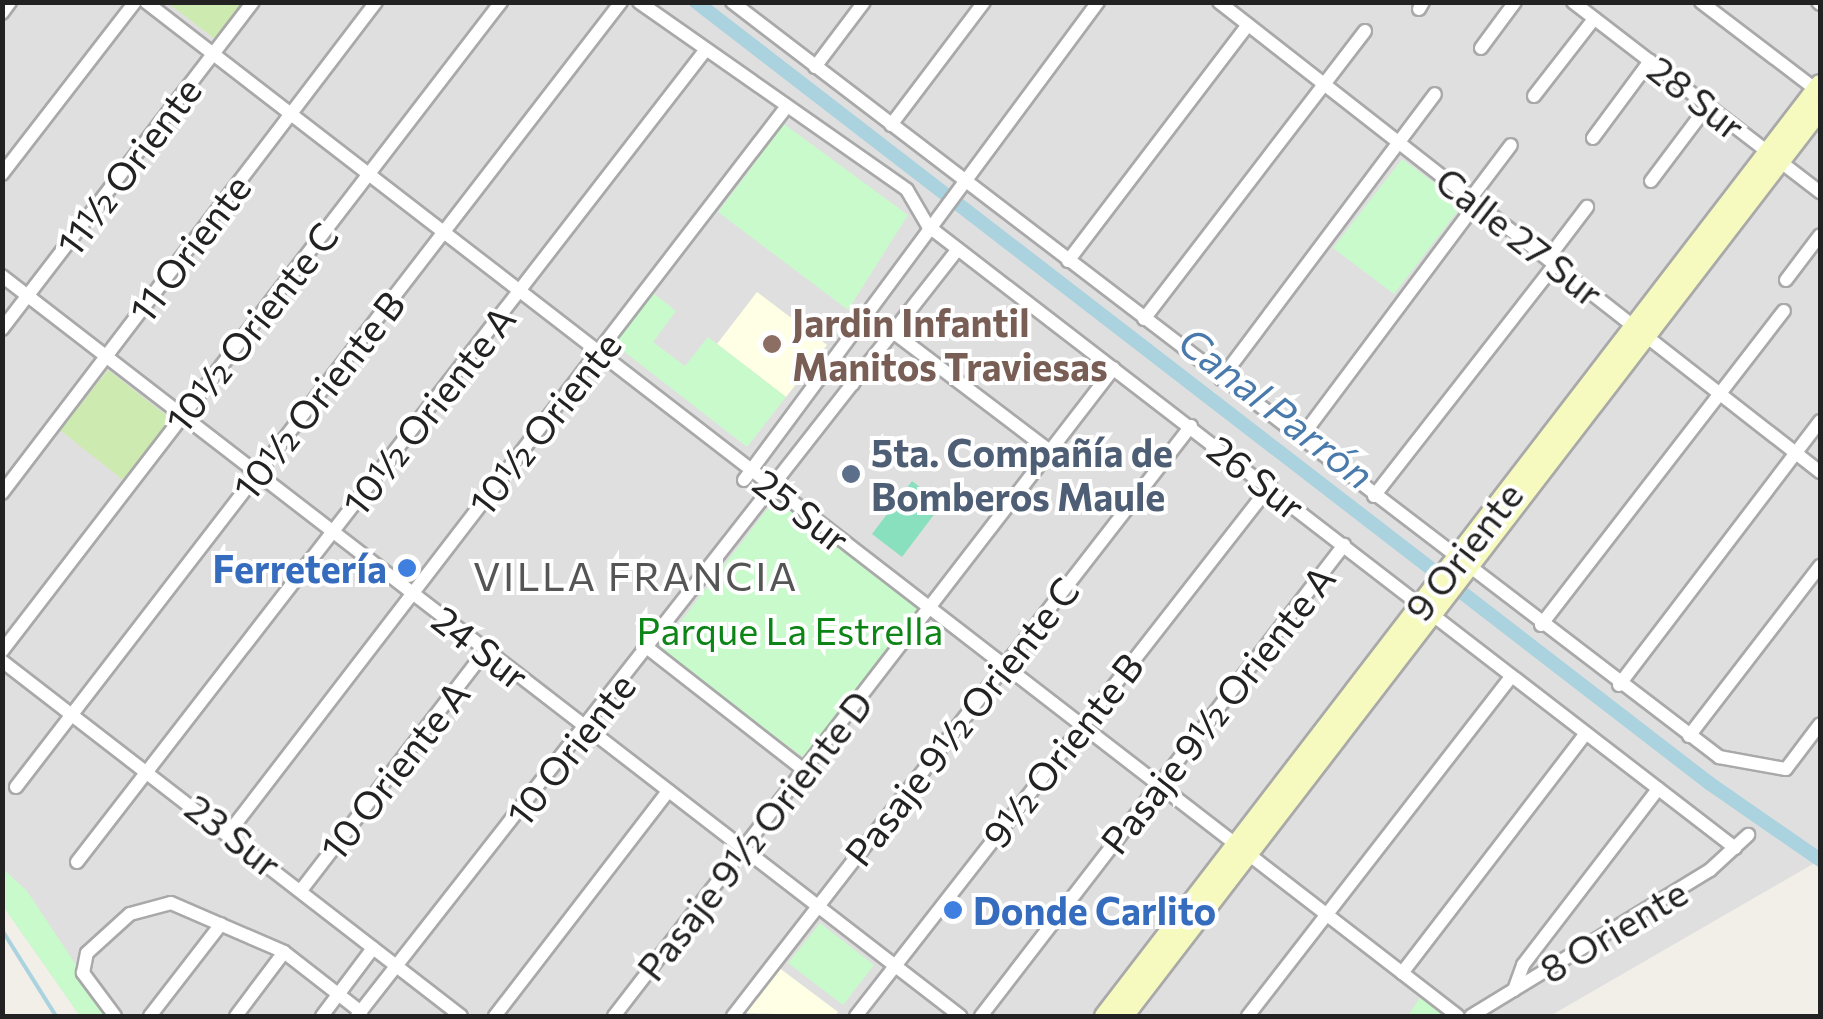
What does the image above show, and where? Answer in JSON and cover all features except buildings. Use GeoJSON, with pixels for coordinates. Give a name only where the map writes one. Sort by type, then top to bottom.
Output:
{"type":"FeatureCollection","features":[{"type":"Feature","properties":{"kind":"street"},"geometry":{"type":"LineString","coordinates":[[2,13],[10,2]]}},
{"type":"Feature","properties":{"kind":"street"},"geometry":{"type":"LineString","coordinates":[[2,174],[135,2]]}},
{"type":"Feature","properties":{"kind":"street","name":"25 Sur"},"geometry":{"type":"LineString","coordinates":[[146,2],[598,352],[748,475],[773,487],[1458,1016]]}},
{"type":"Feature","properties":{"kind":"street","name":"11½ Oriente"},"geometry":{"type":"LineString","coordinates":[[2,329],[253,2]]}},
{"type":"Feature","properties":{"kind":"street","name":"11 Oriente"},"geometry":{"type":"LineString","coordinates":[[2,493],[376,2]]}},
{"type":"Feature","properties":{"kind":"street","name":"10½ Oriente C"},"geometry":{"type":"LineString","coordinates":[[2,651],[501,2]]}},
{"type":"Feature","properties":{"kind":"street","name":"10½ Oriente B"},"geometry":{"type":"LineString","coordinates":[[16,787],[621,2]]}},
{"type":"Feature","properties":{"kind":"street","name":"26 Sur"},"geometry":{"type":"LineString","coordinates":[[639,2],[784,110],[808,114],[907,190],[928,226],[1344,544],[1434,602],[1512,676],[1735,848]]}},
{"type":"Feature","properties":{"kind":"street"},"geometry":{"type":"LineString","coordinates":[[815,66],[864,2]]}},
{"type":"Feature","properties":{"kind":"street"},"geometry":{"type":"LineString","coordinates":[[891,125],[984,2]]}},
{"type":"Feature","properties":{"kind":"street"},"geometry":{"type":"LineString","coordinates":[[748,475],[928,226],[1098,2]]}},
{"type":"Feature","properties":{"kind":"street","name":"Calle 27 Sur"},"geometry":{"type":"LineString","coordinates":[[1219,2],[1820,472]]}},
{"type":"Feature","properties":{"kind":"street"},"geometry":{"type":"LineString","coordinates":[[1481,48],[1515,2]]}},
{"type":"Feature","properties":{"kind":"street","name":"28 Sur"},"geometry":{"type":"LineString","coordinates":[[1573,2],[1820,192]]}},
{"type":"Feature","properties":{"kind":"street"},"geometry":{"type":"LineString","coordinates":[[1701,2],[1819,89]]}},
{"type":"Feature","properties":{"kind":"street","name":"26 Sur"},"geometry":{"type":"LineString","coordinates":[[740,5],[961,186],[1144,319],[1460,567],[1729,762],[1786,769],[1820,724]]}},
{"type":"Feature","properties":{"kind":"street"},"geometry":{"type":"LineString","coordinates":[[1534,96],[1594,18]]}},
{"type":"Feature","properties":{"kind":"street"},"geometry":{"type":"LineString","coordinates":[[1068,261],[1248,25]]}},
{"type":"Feature","properties":{"kind":"street"},"geometry":{"type":"LineString","coordinates":[[1144,319],[1365,31]]}},
{"type":"Feature","properties":{"kind":"street","name":"10½ Oriente A"},"geometry":{"type":"LineString","coordinates":[[77,862],[704,52]]}},
{"type":"Feature","properties":{"kind":"street"},"geometry":{"type":"LineString","coordinates":[[1592,138],[1650,61]]}},
{"type":"Feature","properties":{"kind":"street","name":"9 Oriente"},"geometry":{"type":"LineString","coordinates":[[1104,1016],[1242,849],[1434,602],[1775,157],[1819,89]]}},
{"type":"Feature","properties":{"kind":"street"},"geometry":{"type":"LineString","coordinates":[[1221,378],[1435,94]]}},
{"type":"Feature","properties":{"kind":"street"},"geometry":{"type":"LineString","coordinates":[[1652,181],[1708,106]]}},
{"type":"Feature","properties":{"kind":"street","name":"10½ Oriente"},"geometry":{"type":"LineString","coordinates":[[230,831],[784,110]]}},
{"type":"Feature","properties":{"kind":"street","name":"9 Oriente"},"geometry":{"type":"LineString","coordinates":[[1775,157],[1820,110]]}},
{"type":"Feature","properties":{"kind":"street"},"geometry":{"type":"LineString","coordinates":[[1300,439],[1510,145]]}},
{"type":"Feature","properties":{"kind":"street"},"geometry":{"type":"LineString","coordinates":[[1374,496],[1552,260],[1587,206]]}},
{"type":"Feature","properties":{"kind":"street"},"geometry":{"type":"LineString","coordinates":[[1786,280],[1820,234]]}},
{"type":"Feature","properties":{"kind":"street","name":"10 Oriente"},"geometry":{"type":"LineString","coordinates":[[359,1014],[587,729],[958,249]]}},
{"type":"Feature","properties":{"kind":"street","name":"24 Sur"},"geometry":{"type":"LineString","coordinates":[[2,276],[960,1016]]}},
{"type":"Feature","properties":{"kind":"street"},"geometry":{"type":"LineString","coordinates":[[1541,625],[1784,311]]}},
{"type":"Feature","properties":{"kind":"street"},"geometry":{"type":"LineString","coordinates":[[893,332],[1050,451]]}},
{"type":"Feature","properties":{"kind":"street"},"geometry":{"type":"LineString","coordinates":[[826,365],[852,384]]}},
{"type":"Feature","properties":{"kind":"street","name":"Pasaje 9½ Oriente D"},"geometry":{"type":"LineString","coordinates":[[614,1016],[1114,368]]}},
{"type":"Feature","properties":{"kind":"street"},"geometry":{"type":"LineString","coordinates":[[1619,685],[1820,421]]}},
{"type":"Feature","properties":{"kind":"street","name":"Pasaje 9½ Oriente C"},"geometry":{"type":"LineString","coordinates":[[733,1016],[1191,426]]}},
{"type":"Feature","properties":{"kind":"street","name":"9½ Oriente B"},"geometry":{"type":"LineString","coordinates":[[856,1016],[1080,724],[1270,486]]}},
{"type":"Feature","properties":{"kind":"street","name":"Pasaje 9½ Oriente A"},"geometry":{"type":"LineString","coordinates":[[981,1016],[1344,544]]}},
{"type":"Feature","properties":{"kind":"street"},"geometry":{"type":"LineString","coordinates":[[1690,736],[1820,566]]}},
{"type":"Feature","properties":{"kind":"street"},"geometry":{"type":"LineString","coordinates":[[649,648],[804,770]]}},
{"type":"Feature","properties":{"kind":"street","name":"10 Oriente A"},"geometry":{"type":"LineString","coordinates":[[302,890],[486,650]]}},
{"type":"Feature","properties":{"kind":"street","name":"23 Sur"},"geometry":{"type":"LineString","coordinates":[[2,661],[230,831],[458,1016]]}},
{"type":"Feature","properties":{"kind":"street"},"geometry":{"type":"LineString","coordinates":[[1248,1016],[1512,676]]}},
{"type":"Feature","properties":{"kind":"street"},"geometry":{"type":"LineString","coordinates":[[1402,973],[1586,733]]}},
{"type":"Feature","properties":{"kind":"street"},"geometry":{"type":"LineString","coordinates":[[1514,990],[1523,965],[1658,789]]}},
{"type":"Feature","properties":{"kind":"street"},"geometry":{"type":"LineString","coordinates":[[495,1016],[668,791]]}},
{"type":"Feature","properties":{"kind":"street","name":"8 Oriente"},"geometry":{"type":"LineString","coordinates":[[1471,1016],[1735,848],[1748,834]]}},
{"type":"Feature","properties":{"kind":"street","name":"9 Oriente"},"geometry":{"type":"LineString","coordinates":[[1124,1016],[1242,849]]}},
{"type":"Feature","properties":{"kind":"street"},"geometry":{"type":"LineString","coordinates":[[115,1016],[83,962],[149,906],[170,903],[284,952],[359,1014]]}},
{"type":"Feature","properties":{"kind":"street"},"geometry":{"type":"LineString","coordinates":[[150,1016],[221,924]]}},
{"type":"Feature","properties":{"kind":"street"},"geometry":{"type":"LineString","coordinates":[[322,1016],[373,948]]}},
{"type":"Feature","properties":{"kind":"street"},"geometry":{"type":"LineString","coordinates":[[236,1016],[284,952]]}},
{"type":"Feature","properties":{"kind":"shaded area"},"geometry":{"type":"Polygon","coordinates":[[[2,3],[1820,3],[1820,860],[1550,1016],[80,1016],[3,906],[2,3]]]}},
{"type":"Feature","properties":{"kind":"shaded area","name":"Jardin Infantil Manitos Traviesas"},"geometry":{"type":"Polygon","coordinates":[[[757,292],[827,345],[786,397],[717,344],[757,292]]]}},
{"type":"Feature","properties":{"kind":"shaded area"},"geometry":{"type":"Polygon","coordinates":[[[778,967],[838,1012],[835,1016],[744,1013],[778,967]]]}},
{"type":"Feature","properties":{"kind":"green space"},"geometry":{"type":"Polygon","coordinates":[[[168,3],[242,3],[215,39],[168,3]]]}},
{"type":"Feature","properties":{"kind":"green space"},"geometry":{"type":"Polygon","coordinates":[[[784,124],[908,215],[848,310],[718,212],[784,124]]]}},
{"type":"Feature","properties":{"kind":"green space"},"geometry":{"type":"Polygon","coordinates":[[[1402,159],[1463,204],[1394,294],[1333,248],[1402,159]]]}},
{"type":"Feature","properties":{"kind":"green space"},"geometry":{"type":"Polygon","coordinates":[[[653,293],[676,311],[653,342],[685,366],[708,337],[786,397],[747,447],[613,343],[653,293]]]}},
{"type":"Feature","properties":{"kind":"green space"},"geometry":{"type":"Polygon","coordinates":[[[108,370],[171,419],[123,480],[60,430],[108,370]]]}},
{"type":"Feature","properties":{"kind":"green space"},"geometry":{"type":"Polygon","coordinates":[[[912,481],[942,504],[902,557],[872,534],[912,481]]]}},
{"type":"Feature","properties":{"kind":"green space","name":"Parque La Estrella"},"geometry":{"type":"Polygon","coordinates":[[[775,499],[922,609],[806,759],[658,651],[775,499]]]}},
{"type":"Feature","properties":{"kind":"green space"},"geometry":{"type":"Polygon","coordinates":[[[2,868],[27,891],[110,1016],[80,1016],[3,906],[2,868]]]}},
{"type":"Feature","properties":{"kind":"green space"},"geometry":{"type":"Polygon","coordinates":[[[820,923],[874,965],[843,1005],[788,963],[820,923]]]}},
{"type":"Feature","properties":{"kind":"green space"},"geometry":{"type":"Polygon","coordinates":[[[1421,996],[1448,1016],[1408,1016],[1421,996]]]}},
{"type":"Feature","properties":{"kind":"waterway","name":"Canal Parrón"},"geometry":{"type":"LineString","coordinates":[[696,2],[1709,783],[1820,860]]}},
{"type":"Feature","properties":{"kind":"waterway"},"geometry":{"type":"LineString","coordinates":[[2,930],[56,1016]]}},
{"type":"Feature","properties":{"kind":"place","name":"Jardin Infantil Manitos Traviesas"},"geometry":{"type":"Point","coordinates":[772,344]}},
{"type":"Feature","properties":{"kind":"place","name":"5ta. Compañía de Bomberos Maule"},"geometry":{"type":"Point","coordinates":[851,474]}},
{"type":"Feature","properties":{"kind":"place","name":"Ferretería"},"geometry":{"type":"Point","coordinates":[407,568]}},
{"type":"Feature","properties":{"kind":"place","name":"Donde Carlito"},"geometry":{"type":"Point","coordinates":[953,910]}},
{"type":"Feature","properties":{"kind":"district","name":"VILLA FRANCIA"},"geometry":{"type":"Point","coordinates":[636,575]}}]}
